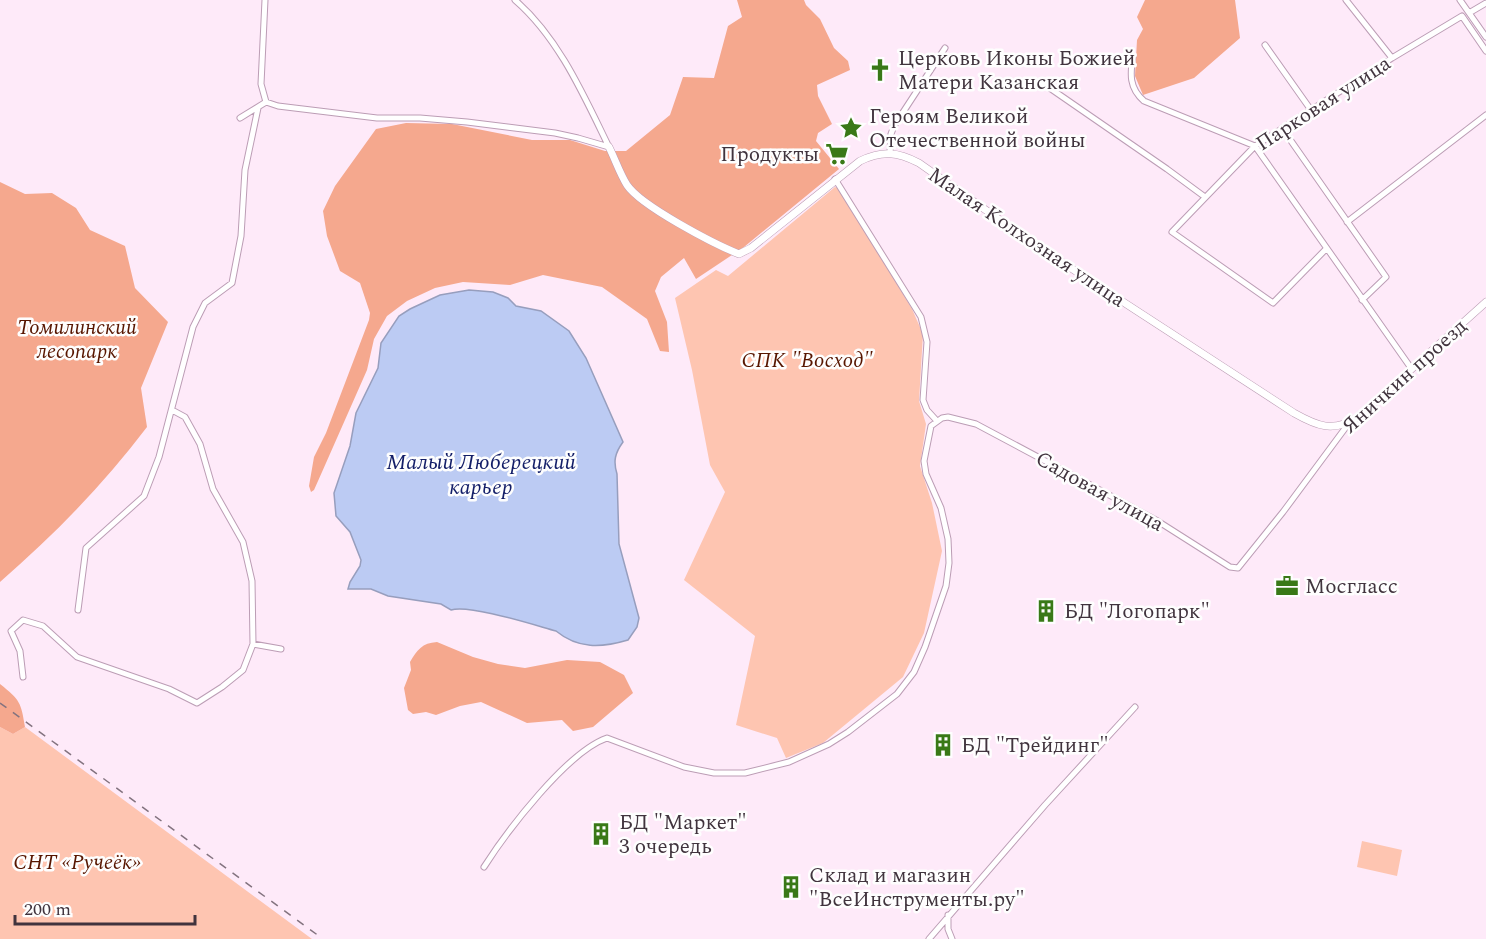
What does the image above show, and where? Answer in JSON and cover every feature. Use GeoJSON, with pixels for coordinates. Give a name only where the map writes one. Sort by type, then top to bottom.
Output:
{"type":"FeatureCollection","features":[{"type":"Feature","properties":{"kind":"street"},"geometry":{"type":"LineString","coordinates":[[265,0],[261,84],[266,102]]}},
{"type":"Feature","properties":{"kind":"street"},"geometry":{"type":"LineString","coordinates":[[515,0],[532,14],[576,80],[627,185],[644,202],[716,245],[739,254],[751,248],[860,161],[876,154],[890,153],[891,134],[899,116],[945,48]]}},
{"type":"Feature","properties":{"kind":"street"},"geometry":{"type":"LineString","coordinates":[[1346,0],[1392,58]]}},
{"type":"Feature","properties":{"kind":"street"},"geometry":{"type":"LineString","coordinates":[[1460,0],[1486,38]]}},
{"type":"Feature","properties":{"kind":"street"},"geometry":{"type":"LineString","coordinates":[[1469,13],[1486,3]]}},
{"type":"Feature","properties":{"kind":"street","name":"Парковая улица"},"geometry":{"type":"LineString","coordinates":[[1326,249],[1273,303],[1172,232],[1254,146],[1462,16],[1486,51]]}},
{"type":"Feature","properties":{"kind":"street"},"geometry":{"type":"LineString","coordinates":[[1264,45],[1311,110]]}},
{"type":"Feature","properties":{"kind":"street"},"geometry":{"type":"LineString","coordinates":[[1133,56],[1130,81],[1139,97],[1144,101],[1254,146],[1411,368]]}},
{"type":"Feature","properties":{"kind":"street"},"geometry":{"type":"LineString","coordinates":[[1041,82],[1205,197]]}},
{"type":"Feature","properties":{"kind":"street"},"geometry":{"type":"LineString","coordinates":[[240,118],[266,102]]}},
{"type":"Feature","properties":{"kind":"street"},"geometry":{"type":"LineString","coordinates":[[266,102],[278,106],[369,117],[467,122],[555,133],[609,147]]}},
{"type":"Feature","properties":{"kind":"street"},"geometry":{"type":"LineString","coordinates":[[78,610],[86,548],[144,496],[159,457],[193,327],[205,303],[232,284],[241,236],[246,170],[258,108]]}},
{"type":"Feature","properties":{"kind":"street"},"geometry":{"type":"LineString","coordinates":[[1347,222],[1486,115]]}},
{"type":"Feature","properties":{"kind":"street"},"geometry":{"type":"LineString","coordinates":[[1282,128],[1386,277],[1362,300]]}},
{"type":"Feature","properties":{"kind":"street","name":"Малая Колхозная улица"},"geometry":{"type":"LineString","coordinates":[[890,153],[903,155],[919,164],[1034,244],[1294,413],[1313,423],[1330,427],[1349,423]]}},
{"type":"Feature","properties":{"kind":"street"},"geometry":{"type":"LineString","coordinates":[[484,867],[546,787],[595,742],[607,738],[684,767],[714,773],[745,773],[789,762],[829,744],[897,694],[914,672],[946,586],[949,563],[948,539],[941,508],[926,474],[924,461],[931,426],[938,421],[927,410],[922,400],[927,342],[921,317],[835,179]]}},
{"type":"Feature","properties":{"kind":"street","name":"Яничкин проезд"},"geometry":{"type":"LineString","coordinates":[[1238,568],[1349,423],[1486,302]]}},
{"type":"Feature","properties":{"kind":"street"},"geometry":{"type":"LineString","coordinates":[[23,677],[20,651],[11,631],[23,620],[43,626],[77,657],[169,689],[196,703],[222,687],[243,670],[253,644],[252,581],[243,542],[213,489],[200,444],[185,417],[172,410]]}},
{"type":"Feature","properties":{"kind":"street","name":"Садовая улица"},"geometry":{"type":"LineString","coordinates":[[938,421],[948,417],[975,424],[1156,520],[1230,567],[1238,568]]}},
{"type":"Feature","properties":{"kind":"street"},"geometry":{"type":"LineString","coordinates":[[253,644],[281,650]]}},
{"type":"Feature","properties":{"kind":"street"},"geometry":{"type":"LineString","coordinates":[[929,939],[1135,707]]}},
{"type":"Feature","properties":{"kind":"street"},"geometry":{"type":"LineString","coordinates":[[948,915],[948,928],[952,939]]}},
{"type":"Feature","properties":{"kind":"green space"},"geometry":{"type":"Polygon","coordinates":[[[737,0],[804,0],[820,19],[834,48],[848,61],[850,70],[817,85],[818,96],[832,124],[818,133],[816,141],[839,169],[744,247],[696,279],[684,258],[661,277],[655,291],[667,322],[669,352],[660,351],[647,319],[602,287],[543,275],[510,285],[463,282],[435,288],[407,301],[387,316],[374,339],[367,370],[314,490],[311,492],[309,486],[314,457],[326,433],[370,313],[360,283],[340,271],[327,236],[323,211],[335,186],[376,129],[406,123],[452,124],[532,140],[570,140],[605,151],[626,151],[670,115],[683,77],[714,78],[728,26],[742,17],[737,0]]]}},
{"type":"Feature","properties":{"kind":"green space"},"geometry":{"type":"Polygon","coordinates":[[[1145,0],[1235,0],[1240,38],[1194,78],[1143,95],[1135,76],[1137,40],[1143,29],[1137,17],[1145,0]]]}},
{"type":"Feature","properties":{"kind":"green space","name":"Томилинский лесопарк"},"geometry":{"type":"Polygon","coordinates":[[[0,182],[25,194],[52,193],[76,208],[90,230],[125,246],[135,288],[168,322],[141,388],[147,427],[78,508],[0,582],[0,182]]]}},
{"type":"Feature","properties":{"kind":"green space","name":"СПК \"Восход\""},"geometry":{"type":"Polygon","coordinates":[[[835,187],[840,189],[912,309],[923,334],[919,401],[926,424],[920,466],[932,503],[942,551],[924,633],[903,677],[823,743],[786,758],[777,738],[736,725],[755,636],[684,580],[725,492],[710,465],[692,370],[675,298],[716,270],[728,276],[835,187]]]}},
{"type":"Feature","properties":{"kind":"green space"},"geometry":{"type":"Polygon","coordinates":[[[437,642],[473,657],[525,668],[567,660],[600,662],[624,675],[633,693],[593,727],[573,731],[562,720],[527,723],[481,702],[460,706],[436,715],[426,712],[413,714],[408,710],[404,688],[411,670],[410,662],[420,648],[437,642]]]}},
{"type":"Feature","properties":{"kind":"green space"},"geometry":{"type":"Polygon","coordinates":[[[0,684],[16,698],[22,712],[25,727],[13,734],[0,727],[0,684]]]}},
{"type":"Feature","properties":{"kind":"green space","name":"СНТ «Ручеёк»"},"geometry":{"type":"Polygon","coordinates":[[[0,727],[13,734],[25,727],[312,939],[0,939],[0,727]]]}},
{"type":"Feature","properties":{"kind":"green space"},"geometry":{"type":"Polygon","coordinates":[[[1362,841],[1402,850],[1397,876],[1357,867],[1362,841]]]}},
{"type":"Feature","properties":{"kind":"water","name":"Малый Люберецкий карьер"},"geometry":{"type":"Polygon","coordinates":[[[469,290],[493,292],[508,298],[516,306],[541,311],[569,331],[586,358],[623,442],[615,461],[619,544],[639,618],[637,627],[628,640],[599,645],[581,644],[556,631],[502,616],[472,610],[451,610],[441,604],[388,596],[371,589],[348,589],[361,560],[350,532],[336,516],[334,493],[350,446],[356,413],[378,368],[381,343],[399,316],[410,309],[440,295],[469,290]]]}},
{"type":"Feature","properties":{"kind":"railway"},"geometry":{"type":"LineString","coordinates":[[0,703],[323,939]]}},
{"type":"Feature","properties":{"kind":"place","name":"Церковь Иконы Божией Матери Казанская"},"geometry":{"type":"Point","coordinates":[880,70]}},
{"type":"Feature","properties":{"kind":"place","name":"Героям Великой Отечественной войны"},"geometry":{"type":"Point","coordinates":[851,128]}},
{"type":"Feature","properties":{"kind":"place","name":"Продукты"},"geometry":{"type":"Point","coordinates":[837,154]}},
{"type":"Feature","properties":{"kind":"place","name":"Мосгласс"},"geometry":{"type":"Point","coordinates":[1287,586]}},
{"type":"Feature","properties":{"kind":"place","name":"БД \"Логопарк\""},"geometry":{"type":"Point","coordinates":[1046,611]}},
{"type":"Feature","properties":{"kind":"place","name":"БД \"Трейдинг\""},"geometry":{"type":"Point","coordinates":[943,745]}},
{"type":"Feature","properties":{"kind":"place","name":"БД \"Маркет\" 3 очередь"},"geometry":{"type":"Point","coordinates":[601,834]}},
{"type":"Feature","properties":{"kind":"place","name":"Склад и магазин \"ВсеИнструменты.ру\""},"geometry":{"type":"Point","coordinates":[791,887]}}]}
